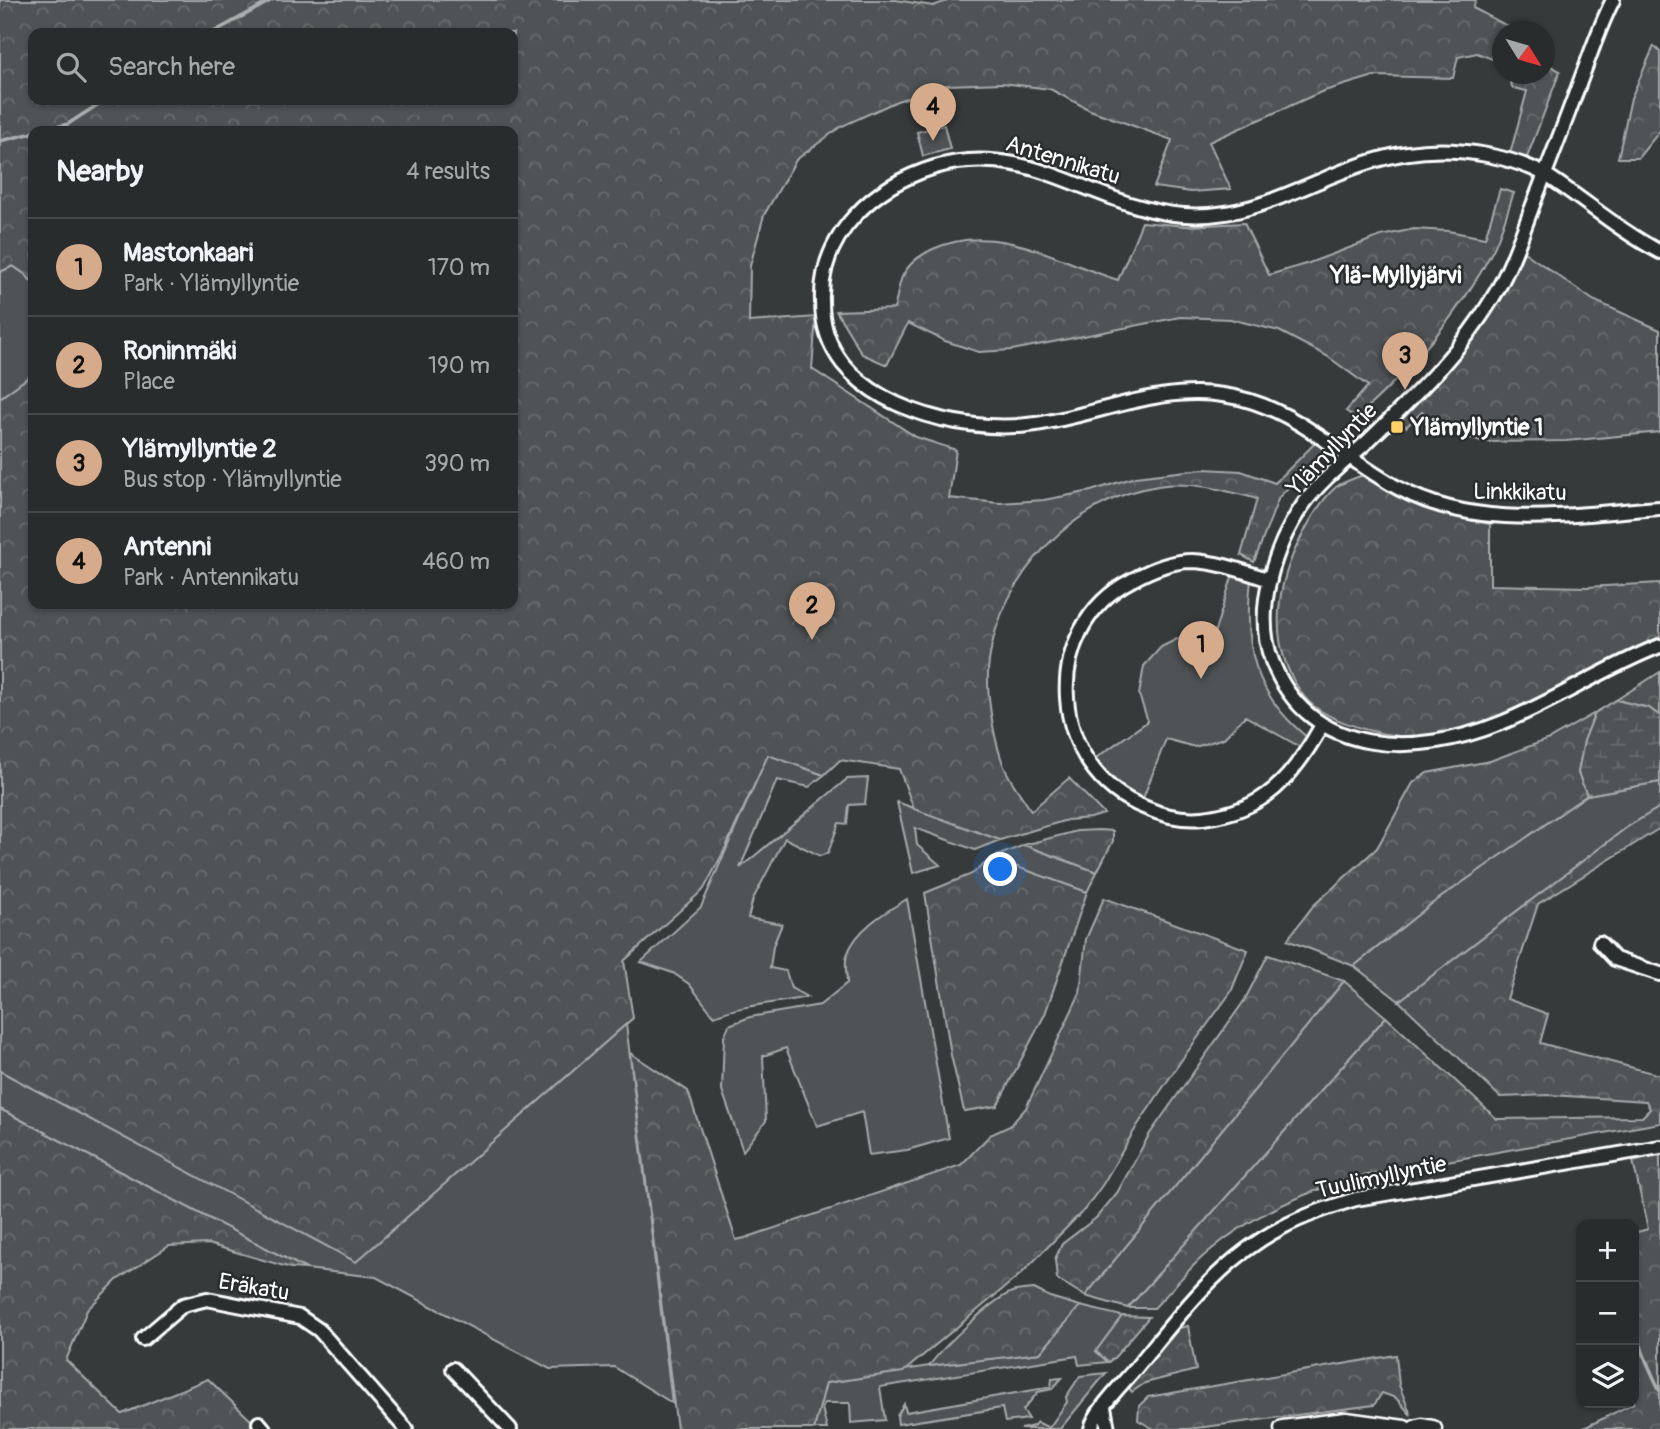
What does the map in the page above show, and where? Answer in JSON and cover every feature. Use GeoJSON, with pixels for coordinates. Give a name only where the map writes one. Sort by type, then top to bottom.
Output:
{"type":"FeatureCollection","features":[{"type":"Feature","properties":{"kind":"main road"},"geometry":{"type":"LineString","coordinates":[[1283,1429],[1346,1421],[1404,1429]]}},
{"type":"Feature","properties":{"kind":"main road"},"geometry":{"type":"LineString","coordinates":[[1415,1429],[1433,1429]]}},
{"type":"Feature","properties":{"kind":"street","name":"Ylämyllyntie"},"geometry":{"type":"LineString","coordinates":[[1613,0],[1505,275],[1469,335],[1434,376],[1324,481],[1304,504],[1289,529],[1270,580],[1265,617],[1269,651],[1280,682],[1300,706],[1322,724],[1337,733],[1367,742],[1432,742],[1468,735],[1503,723],[1660,646]]}},
{"type":"Feature","properties":{"kind":"street","name":"Antennikatu"},"geometry":{"type":"LineString","coordinates":[[1350,457],[1297,421],[1272,408],[1239,397],[1205,392],[1170,394],[1035,424],[998,427],[961,423],[914,411],[860,381],[843,364],[834,350],[822,317],[821,292],[826,264],[835,240],[850,219],[872,199],[904,178],[938,166],[970,160],[1000,160],[1031,167],[1152,210],[1200,216],[1257,207],[1360,164],[1395,153],[1428,149],[1460,150],[1503,158],[1545,174]]}},
{"type":"Feature","properties":{"kind":"street"},"geometry":{"type":"LineString","coordinates":[[1545,174],[1631,236],[1660,252]]}},
{"type":"Feature","properties":{"kind":"street","name":"Linkkikatu"},"geometry":{"type":"LineString","coordinates":[[1350,457],[1398,488],[1427,502],[1459,512],[1497,517],[1529,517],[1660,508]]}},
{"type":"Feature","properties":{"kind":"street"},"geometry":{"type":"LineString","coordinates":[[1270,580],[1222,565],[1192,561],[1147,572],[1121,585],[1095,608],[1077,638],[1067,668],[1069,722],[1089,765],[1110,788],[1131,802],[1156,813],[1196,819],[1223,816],[1253,805],[1280,785],[1300,761],[1322,724]]}},
{"type":"Feature","properties":{"kind":"street"},"geometry":{"type":"LineString","coordinates":[[1600,943],[1615,959],[1660,974]]}},
{"type":"Feature","properties":{"kind":"street","name":"Tuulimyllyntie"},"geometry":{"type":"LineString","coordinates":[[1091,1429],[1093,1421],[1104,1407],[1207,1283],[1241,1253],[1279,1228],[1313,1212],[1356,1199],[1660,1147]]}},
{"type":"Feature","properties":{"kind":"street","name":"Eräkatu"},"geometry":{"type":"LineString","coordinates":[[143,1339],[183,1305],[207,1299],[300,1317],[319,1330],[406,1429]]}},
{"type":"Feature","properties":{"kind":"street"},"geometry":{"type":"LineString","coordinates":[[453,1369],[510,1429]]}},
{"type":"Feature","properties":{"kind":"street"},"geometry":{"type":"LineString","coordinates":[[1104,1407],[1108,1429]]}},
{"type":"Feature","properties":{"kind":"green space"},"geometry":{"type":"Polygon","coordinates":[[[0,0],[896,0],[933,6],[950,0],[1476,0],[1473,8],[1498,21],[1492,21],[1492,59],[1477,53],[1458,57],[1453,78],[1374,76],[1321,92],[1209,142],[1231,189],[1191,192],[1154,187],[1172,140],[1090,110],[1050,89],[1002,83],[947,85],[897,101],[840,127],[796,160],[764,215],[750,266],[749,322],[816,317],[812,369],[916,437],[956,450],[949,498],[999,503],[1044,500],[1091,491],[1135,477],[1204,469],[1241,471],[1275,483],[1317,441],[1324,452],[1279,497],[1254,562],[1241,555],[1257,499],[1208,487],[1171,485],[1127,494],[1097,507],[1070,525],[1046,547],[1025,572],[1008,600],[996,630],[989,661],[991,711],[1002,761],[1031,811],[1069,778],[1104,814],[1067,820],[1000,840],[914,809],[899,769],[840,760],[824,775],[768,755],[704,889],[624,961],[633,1018],[356,1262],[0,1071],[0,398],[28,378],[28,609],[518,609],[518,126],[28,126],[28,277],[13,266],[0,272],[0,0]]]}},
{"type":"Feature","properties":{"kind":"green space"},"geometry":{"type":"Polygon","coordinates":[[[1654,46],[1660,52],[1660,131],[1638,158],[1618,158],[1631,98],[1654,46]]]}},
{"type":"Feature","properties":{"kind":"green space"},"geometry":{"type":"Polygon","coordinates":[[[1555,68],[1560,71],[1526,160],[1510,154],[1527,91],[1513,88],[1511,84],[1555,84],[1555,68]]]}},
{"type":"Feature","properties":{"kind":"green space"},"geometry":{"type":"Polygon","coordinates":[[[944,125],[950,149],[923,156],[917,132],[944,125]]]}},
{"type":"Feature","properties":{"kind":"green space"},"geometry":{"type":"Polygon","coordinates":[[[1500,189],[1514,193],[1496,243],[1480,274],[1432,340],[1396,380],[1356,418],[1346,411],[1368,386],[1327,356],[1279,331],[1230,319],[1180,317],[1012,350],[979,352],[945,341],[908,323],[887,365],[862,354],[836,311],[894,309],[902,277],[911,264],[933,249],[957,241],[1004,241],[1118,280],[1142,222],[1186,226],[1244,223],[1269,275],[1381,236],[1414,229],[1448,231],[1485,238],[1500,189]]]}},
{"type":"Feature","properties":{"kind":"green space"},"geometry":{"type":"Polygon","coordinates":[[[1524,252],[1593,300],[1660,330],[1660,432],[1566,441],[1485,442],[1451,433],[1422,412],[1406,427],[1401,420],[1473,341],[1500,302],[1524,252]]]}},
{"type":"Feature","properties":{"kind":"green space"},"geometry":{"type":"Polygon","coordinates":[[[13,266],[28,277],[28,378],[0,398],[0,272],[13,266]]]}},
{"type":"Feature","properties":{"kind":"green space"},"geometry":{"type":"Polygon","coordinates":[[[1365,474],[1425,506],[1456,517],[1490,524],[1490,585],[1587,587],[1660,583],[1660,637],[1532,701],[1465,728],[1432,735],[1399,736],[1375,732],[1333,718],[1311,704],[1291,675],[1279,634],[1279,612],[1287,570],[1308,524],[1336,487],[1365,474]]]}},
{"type":"Feature","properties":{"kind":"green space"},"geometry":{"type":"Polygon","coordinates":[[[1233,574],[1251,579],[1251,647],[1264,686],[1290,722],[1308,738],[1302,748],[1245,716],[1224,738],[1195,747],[1166,739],[1142,801],[1117,786],[1093,760],[1148,721],[1139,695],[1144,666],[1161,647],[1185,635],[1213,637],[1233,574]]]}},
{"type":"Feature","properties":{"kind":"green space"},"geometry":{"type":"Polygon","coordinates":[[[1660,672],[1660,716],[1649,708],[1616,700],[1660,672]]]}},
{"type":"Feature","properties":{"kind":"green space"},"geometry":{"type":"Polygon","coordinates":[[[1616,700],[1649,708],[1660,716],[1660,782],[1587,795],[1578,773],[1584,741],[1595,713],[1616,700]]]}},
{"type":"Feature","properties":{"kind":"green space"},"geometry":{"type":"Polygon","coordinates":[[[1595,713],[1584,741],[1578,773],[1587,795],[1430,905],[1354,966],[1287,940],[1313,906],[1377,848],[1413,783],[1427,773],[1490,761],[1549,739],[1595,713]]]}},
{"type":"Feature","properties":{"kind":"green space"},"geometry":{"type":"Polygon","coordinates":[[[768,754],[824,775],[809,787],[777,780],[740,868],[847,779],[868,778],[865,804],[849,805],[847,824],[839,823],[828,853],[820,856],[785,838],[753,899],[748,918],[782,924],[773,946],[770,968],[786,971],[791,988],[807,997],[714,1016],[689,984],[673,973],[641,962],[701,907],[768,754]]]}},
{"type":"Feature","properties":{"kind":"green space"},"geometry":{"type":"Polygon","coordinates":[[[1660,782],[1660,807],[1626,828],[1399,1001],[1354,966],[1430,905],[1587,795],[1660,782]]]}},
{"type":"Feature","properties":{"kind":"green space"},"geometry":{"type":"Polygon","coordinates":[[[897,802],[1000,840],[975,850],[915,828],[917,845],[940,865],[913,873],[897,802]]]}},
{"type":"Feature","properties":{"kind":"green space"},"geometry":{"type":"Polygon","coordinates":[[[1660,807],[1660,828],[1538,904],[1507,999],[1548,1014],[1540,1043],[1660,1075],[1660,1123],[1352,1178],[1333,1184],[1295,1199],[1240,1228],[1200,1259],[1154,1308],[1128,1308],[1386,1017],[1497,1119],[1642,1117],[1650,1109],[1646,1101],[1550,1095],[1500,1097],[1399,1001],[1626,828],[1660,807]]]}},
{"type":"Feature","properties":{"kind":"green space"},"geometry":{"type":"Polygon","coordinates":[[[1077,831],[1113,831],[1113,841],[1097,872],[1024,845],[1077,831]]]}},
{"type":"Feature","properties":{"kind":"green space"},"geometry":{"type":"Polygon","coordinates":[[[1024,845],[1097,872],[1087,892],[992,858],[1024,845]]]}},
{"type":"Feature","properties":{"kind":"green space"},"geometry":{"type":"Polygon","coordinates":[[[992,858],[1087,892],[1045,1014],[997,1106],[964,1111],[951,1055],[925,893],[972,874],[992,858]]]}},
{"type":"Feature","properties":{"kind":"green space"},"geometry":{"type":"Polygon","coordinates":[[[1104,898],[1248,950],[1231,992],[1137,1126],[1085,1209],[1022,1273],[903,1372],[826,1383],[814,1429],[677,1429],[630,1053],[688,1091],[736,1240],[745,1238],[961,1165],[990,1135],[1010,1126],[1026,1108],[1080,993],[1086,939],[1104,898]]]}},
{"type":"Feature","properties":{"kind":"green space"},"geometry":{"type":"Polygon","coordinates":[[[907,899],[949,1138],[907,1150],[869,1155],[862,1112],[817,1126],[786,1048],[763,1056],[766,1121],[743,1151],[722,1090],[724,1037],[729,1025],[750,1017],[820,1005],[847,983],[846,958],[857,937],[872,922],[907,899]]]}},
{"type":"Feature","properties":{"kind":"green space"},"geometry":{"type":"Polygon","coordinates":[[[1268,955],[1344,981],[1085,1296],[1057,1279],[1055,1259],[1062,1244],[1096,1218],[1117,1193],[1149,1135],[1244,1001],[1268,955]]]}},
{"type":"Feature","properties":{"kind":"green space"},"geometry":{"type":"Polygon","coordinates":[[[1344,981],[1386,1017],[1128,1308],[1085,1296],[1344,981]]]}},
{"type":"Feature","properties":{"kind":"green space"},"geometry":{"type":"Polygon","coordinates":[[[626,1024],[672,1403],[614,1367],[550,1369],[376,1277],[306,1269],[0,1109],[0,1071],[356,1261],[626,1024]]]}},
{"type":"Feature","properties":{"kind":"green space"},"geometry":{"type":"Polygon","coordinates":[[[0,1109],[306,1269],[291,1268],[208,1244],[169,1246],[117,1280],[87,1310],[66,1360],[122,1414],[208,1379],[260,1429],[0,1429],[0,1109]]]}},
{"type":"Feature","properties":{"kind":"green space"},"geometry":{"type":"Polygon","coordinates":[[[1660,1154],[1660,1429],[1582,1429],[1624,1408],[1639,1408],[1639,1232],[1648,1229],[1633,1161],[1660,1154]]]}},
{"type":"Feature","properties":{"kind":"green space"},"geometry":{"type":"Polygon","coordinates":[[[1034,1289],[1080,1306],[1040,1353],[929,1366],[956,1336],[992,1304],[1012,1292],[1034,1289]]]}},
{"type":"Feature","properties":{"kind":"green space"},"geometry":{"type":"Polygon","coordinates":[[[1080,1306],[1122,1316],[1096,1351],[1108,1362],[1079,1365],[1077,1356],[880,1387],[885,1420],[851,1423],[850,1403],[824,1403],[822,1408],[827,1429],[814,1429],[825,1383],[929,1366],[1040,1353],[1080,1306]]]}},
{"type":"Feature","properties":{"kind":"green space"},"geometry":{"type":"Polygon","coordinates":[[[1122,1316],[1149,1317],[1108,1362],[1096,1351],[1122,1316]]]}},
{"type":"Feature","properties":{"kind":"green space"},"geometry":{"type":"Polygon","coordinates":[[[1188,1326],[1196,1370],[1145,1383],[1132,1392],[1129,1388],[1179,1328],[1188,1326]]]}},
{"type":"Feature","properties":{"kind":"green space"},"geometry":{"type":"Polygon","coordinates":[[[1396,1355],[1399,1385],[1411,1415],[1396,1398],[1382,1393],[1374,1405],[1189,1429],[1154,1429],[1138,1420],[1139,1406],[1148,1397],[1396,1355]]]}},
{"type":"Feature","properties":{"kind":"green space"},"geometry":{"type":"Polygon","coordinates":[[[1106,1373],[1060,1429],[1021,1429],[1037,1422],[1049,1428],[1067,1402],[1066,1397],[1080,1376],[1106,1373]]]}},
{"type":"Feature","properties":{"kind":"green space"},"geometry":{"type":"Polygon","coordinates":[[[1062,1378],[1052,1389],[1038,1392],[1023,1410],[1029,1419],[1005,1422],[1002,1408],[898,1424],[897,1416],[904,1404],[906,1412],[1051,1387],[1052,1379],[1062,1378]]]}},
{"type":"Feature","properties":{"kind":"waterway"},"geometry":{"type":"LineString","coordinates":[[221,28],[272,0]]}},
{"type":"Feature","properties":{"kind":"waterway"},"geometry":{"type":"LineString","coordinates":[[60,126],[68,124],[97,105]]}},
{"type":"Feature","properties":{"kind":"waterway"},"geometry":{"type":"LineString","coordinates":[[0,141],[28,134]]}},
{"type":"Feature","properties":{"kind":"waterway"},"geometry":{"type":"LineString","coordinates":[[1639,1337],[1660,1391]]}},
{"type":"Feature","properties":{"kind":"place","name":"Antenni"},"geometry":{"type":"Point","coordinates":[933,141]}},
{"type":"Feature","properties":{"kind":"place","name":"Ylämyllyntie 2"},"geometry":{"type":"Point","coordinates":[1405,390]}},
{"type":"Feature","properties":{"kind":"place","name":"Ylämyllyntie 1"},"geometry":{"type":"Point","coordinates":[1397,427]}},
{"type":"Feature","properties":{"kind":"place","name":"Roninmäki"},"geometry":{"type":"Point","coordinates":[812,640]}},
{"type":"Feature","properties":{"kind":"place","name":"Mastonkaari"},"geometry":{"type":"Point","coordinates":[1201,679]}},
{"type":"Feature","properties":{"kind":"district","name":"Ylä-Myllyjärvi"},"geometry":{"type":"Point","coordinates":[1396,275]}}]}
